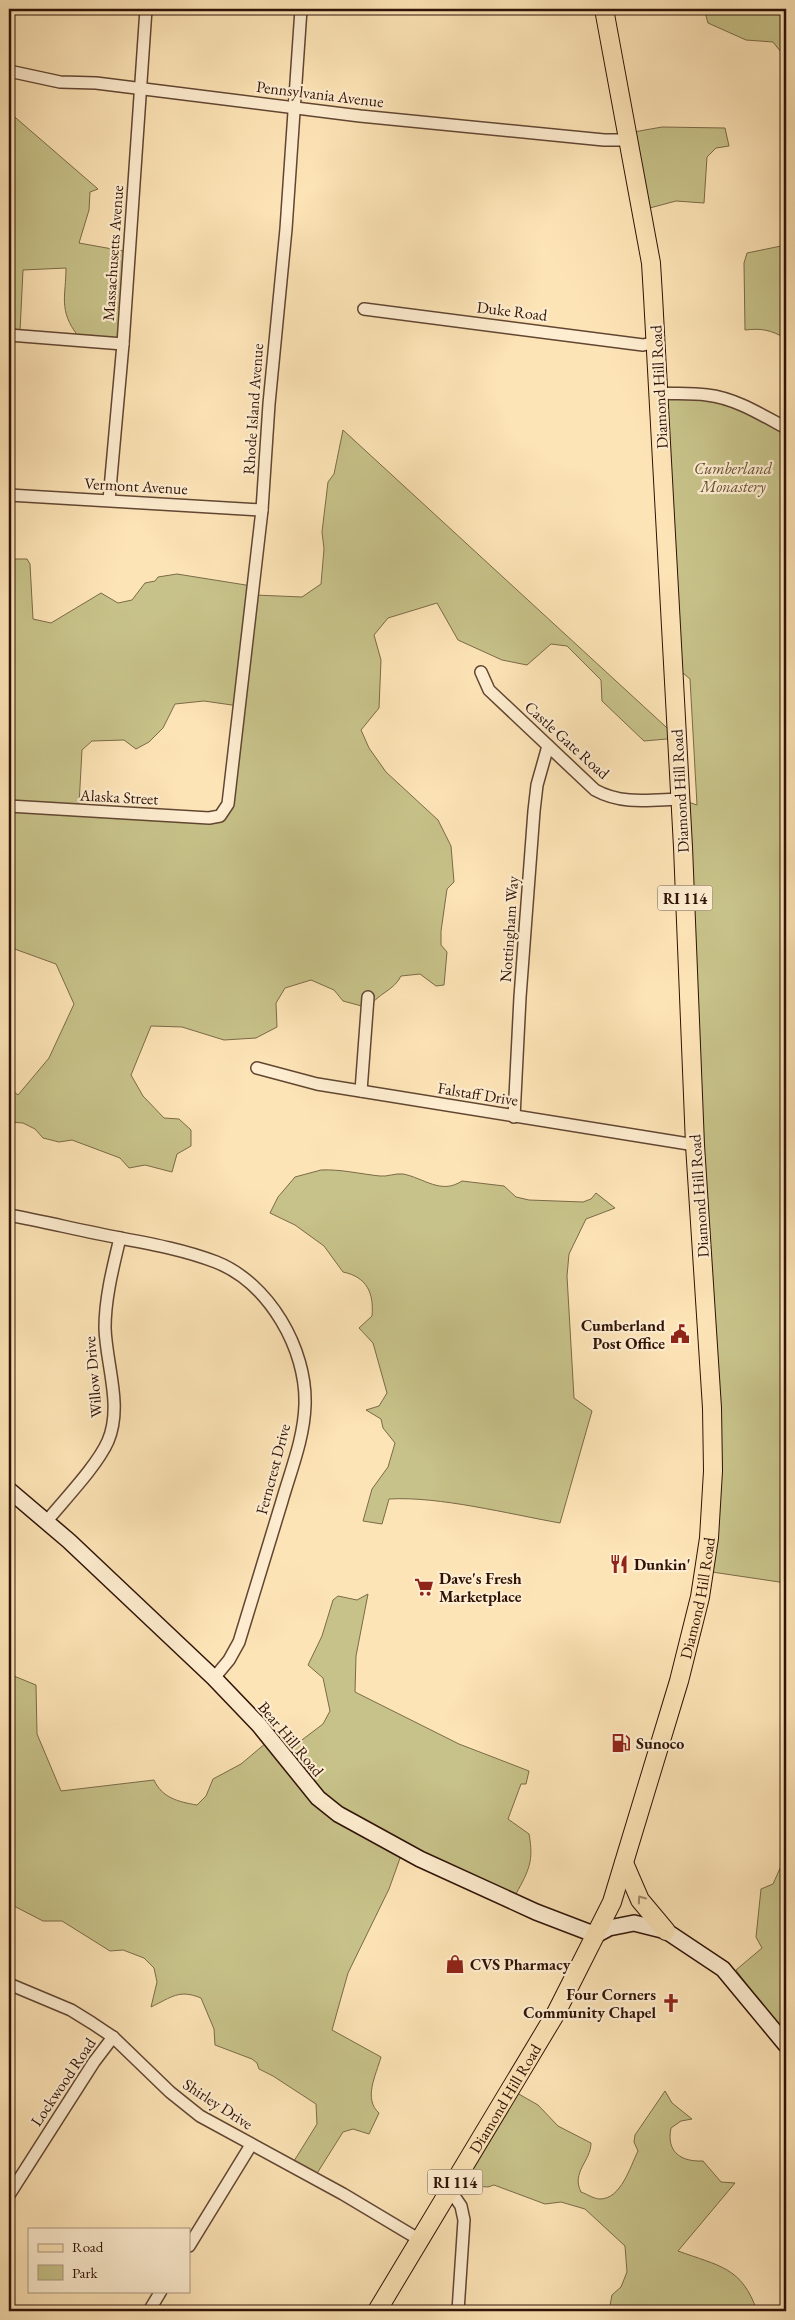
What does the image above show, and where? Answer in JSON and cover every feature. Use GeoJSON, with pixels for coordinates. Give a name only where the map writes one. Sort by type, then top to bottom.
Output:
{"type":"FeatureCollection","features":[{"type":"Feature","properties":{"kind":"main road","name":"Diamond Hill Road"},"geometry":{"type":"LineString","coordinates":[[377,2311],[556,2013],[612,1902],[650,1783],[693,1630],[709,1538],[713,1471],[712,1408],[695,1145],[680,799],[651,263],[604,9]]}},
{"type":"Feature","properties":{"kind":"main road"},"geometry":{"type":"LineString","coordinates":[[624,1862],[640,1900],[666,1931]]}},
{"type":"Feature","properties":{"kind":"street","name":"Massachusetts Avenue"},"geometry":{"type":"LineString","coordinates":[[109,500],[123,344],[146,9]]}},
{"type":"Feature","properties":{"kind":"street","name":"Rhode Island Avenue"},"geometry":{"type":"LineString","coordinates":[[224,811],[230,792],[262,510],[270,395],[286,230],[301,9]]}},
{"type":"Feature","properties":{"kind":"street","name":"Pennsylvania Avenue"},"geometry":{"type":"LineString","coordinates":[[9,71],[60,82],[142,89],[584,138],[628,140]]}},
{"type":"Feature","properties":{"kind":"street","name":"Duke Road"},"geometry":{"type":"LineString","coordinates":[[364,309],[643,345],[656,342]]}},
{"type":"Feature","properties":{"kind":"street"},"geometry":{"type":"LineString","coordinates":[[9,335],[123,344]]}},
{"type":"Feature","properties":{"kind":"street"},"geometry":{"type":"LineString","coordinates":[[659,393],[708,395],[724,399],[744,406],[786,428]]}},
{"type":"Feature","properties":{"kind":"street","name":"Vermont Avenue"},"geometry":{"type":"LineString","coordinates":[[9,495],[262,510]]}},
{"type":"Feature","properties":{"kind":"street","name":"Castle Gate Road"},"geometry":{"type":"LineString","coordinates":[[481,672],[489,690],[595,790],[610,798],[626,801],[680,799]]}},
{"type":"Feature","properties":{"kind":"street","name":"Nottingham Way"},"geometry":{"type":"LineString","coordinates":[[514,1117],[520,997],[534,811],[537,785],[548,746]]}},
{"type":"Feature","properties":{"kind":"street","name":"Alaska Street"},"geometry":{"type":"LineString","coordinates":[[9,806],[209,818],[220,816],[224,811]]}},
{"type":"Feature","properties":{"kind":"street"},"geometry":{"type":"LineString","coordinates":[[361,1091],[368,996]]}},
{"type":"Feature","properties":{"kind":"street","name":"Falstaff Drive"},"geometry":{"type":"LineString","coordinates":[[257,1068],[309,1082],[514,1117],[695,1145]]}},
{"type":"Feature","properties":{"kind":"street","name":"Ferncrest Drive"},"geometry":{"type":"LineString","coordinates":[[9,1214],[180,1250],[217,1262],[249,1283],[272,1308],[288,1334],[296,1352],[304,1380],[305,1405],[300,1443],[239,1642],[229,1660],[214,1678]]}},
{"type":"Feature","properties":{"kind":"street","name":"Willow Drive"},"geometry":{"type":"LineString","coordinates":[[46,1522],[96,1460],[108,1441],[113,1424],[114,1406],[107,1352],[106,1310],[120,1238]]}},
{"type":"Feature","properties":{"kind":"street","name":"Bear Hill Road"},"geometry":{"type":"LineString","coordinates":[[9,1490],[214,1678],[259,1725],[318,1798],[338,1814],[420,1859],[536,1912],[596,1935]]}},
{"type":"Feature","properties":{"kind":"street"},"geometry":{"type":"LineString","coordinates":[[596,1935],[609,1928],[634,1923],[666,1931],[723,1969],[786,2045]]}},
{"type":"Feature","properties":{"kind":"street","name":"Shirley Drive"},"geometry":{"type":"LineString","coordinates":[[9,1984],[71,2010],[113,2037],[176,2098],[200,2116],[343,2194],[420,2240]]}},
{"type":"Feature","properties":{"kind":"street","name":"Lockwood Road"},"geometry":{"type":"LineString","coordinates":[[9,2195],[94,2062],[113,2037]]}},
{"type":"Feature","properties":{"kind":"street"},"geometry":{"type":"LineString","coordinates":[[190,2244],[251,2145]]}},
{"type":"Feature","properties":{"kind":"street"},"geometry":{"type":"LineString","coordinates":[[450,2190],[462,2206],[464,2220],[458,2311]]}},
{"type":"Feature","properties":{"kind":"street"},"geometry":{"type":"LineString","coordinates":[[149,2311],[160,2292]]}},
{"type":"Feature","properties":{"kind":"green space"},"geometry":{"type":"Polygon","coordinates":[[[704,9],[786,9],[786,53],[781,52],[773,42],[746,40],[708,23],[704,9]]]}},
{"type":"Feature","properties":{"kind":"green space"},"geometry":{"type":"Polygon","coordinates":[[[9,112],[98,189],[90,192],[89,210],[79,243],[129,252],[121,338],[78,336],[65,310],[66,268],[23,270],[20,331],[9,332],[9,112]]]}},
{"type":"Feature","properties":{"kind":"green space"},"geometry":{"type":"Polygon","coordinates":[[[662,127],[725,128],[729,146],[716,148],[707,157],[704,203],[676,201],[646,209],[628,133],[662,127]]]}},
{"type":"Feature","properties":{"kind":"green space"},"geometry":{"type":"Polygon","coordinates":[[[786,245],[786,363],[783,362],[785,338],[766,330],[745,330],[744,263],[747,253],[786,245]]]}},
{"type":"Feature","properties":{"kind":"green space","name":"Cumberland Monastery"},"geometry":{"type":"Polygon","coordinates":[[[665,387],[717,391],[759,407],[786,421],[786,1583],[705,1571],[715,1496],[685,801],[697,805],[690,679],[677,668],[665,387]]]}},
{"type":"Feature","properties":{"kind":"green space"},"geometry":{"type":"Polygon","coordinates":[[[343,430],[678,738],[644,741],[602,701],[601,680],[567,646],[551,644],[527,665],[502,660],[458,640],[437,603],[388,618],[374,635],[381,660],[379,708],[361,730],[369,748],[386,772],[438,820],[451,846],[454,882],[447,889],[441,931],[441,945],[447,952],[444,985],[436,986],[420,974],[401,976],[369,1008],[343,1001],[334,990],[311,980],[285,988],[276,1003],[277,1027],[256,1038],[224,1040],[182,1027],[151,1026],[131,1075],[143,1096],[164,1118],[179,1119],[191,1130],[191,1146],[177,1154],[172,1172],[145,1165],[129,1168],[120,1158],[72,1140],[59,1142],[43,1138],[35,1129],[23,1123],[9,1122],[9,1088],[18,1095],[49,1058],[74,1004],[56,964],[9,947],[9,559],[27,559],[30,564],[33,619],[51,623],[101,593],[118,603],[132,600],[145,583],[155,581],[158,577],[177,574],[252,586],[255,595],[302,597],[321,584],[324,549],[322,532],[328,482],[334,474],[343,430]],[[204,701],[175,704],[163,728],[149,742],[136,749],[124,740],[92,741],[82,750],[79,805],[204,815],[222,812],[240,709],[232,705],[204,701]]]}},
{"type":"Feature","properties":{"kind":"green space"},"geometry":{"type":"Polygon","coordinates":[[[321,1170],[383,1176],[403,1174],[440,1186],[454,1185],[462,1181],[504,1186],[516,1197],[529,1200],[583,1202],[591,1199],[596,1193],[615,1208],[586,1219],[569,1254],[567,1276],[574,1398],[592,1411],[560,1523],[452,1503],[409,1499],[389,1499],[382,1524],[363,1521],[372,1489],[388,1467],[395,1443],[383,1428],[381,1419],[366,1410],[379,1406],[387,1393],[373,1343],[359,1328],[372,1316],[370,1293],[358,1278],[343,1272],[324,1246],[295,1225],[270,1213],[278,1197],[295,1177],[321,1170]]]}},
{"type":"Feature","properties":{"kind":"green space"},"geometry":{"type":"Polygon","coordinates":[[[368,1594],[356,1656],[355,1692],[459,1744],[529,1771],[526,1784],[521,1784],[508,1819],[529,1834],[531,1859],[516,1894],[408,1845],[404,1847],[389,1889],[348,1973],[332,2030],[381,2057],[371,2094],[374,2107],[379,2113],[369,2134],[353,2129],[343,2132],[316,2175],[294,2161],[317,2124],[316,2104],[259,2069],[257,2063],[252,2059],[215,2045],[214,2029],[201,1998],[181,1994],[170,1997],[151,2007],[157,1982],[154,1968],[144,1958],[123,1950],[110,1951],[62,1921],[43,1921],[12,1905],[15,1903],[9,1899],[9,1674],[36,1685],[37,1734],[61,1791],[154,1780],[166,1795],[178,1801],[197,1805],[206,1796],[213,1779],[241,1764],[272,1738],[286,1752],[323,1724],[330,1711],[323,1678],[308,1665],[322,1636],[333,1600],[338,1596],[357,1600],[368,1594]]]}},
{"type":"Feature","properties":{"kind":"green space"},"geometry":{"type":"Polygon","coordinates":[[[786,1855],[786,2038],[736,1970],[762,1948],[756,1937],[761,1889],[773,1884],[786,1855]]]}},
{"type":"Feature","properties":{"kind":"green space"},"geometry":{"type":"Polygon","coordinates":[[[510,2089],[538,2105],[558,2126],[591,2143],[578,2178],[579,2185],[581,2192],[600,2199],[614,2194],[624,2181],[638,2151],[634,2142],[635,2135],[665,2091],[672,2103],[692,2119],[681,2121],[671,2128],[670,2136],[673,2149],[677,2154],[688,2160],[703,2161],[721,2182],[735,2183],[678,2251],[727,2270],[744,2285],[757,2311],[609,2311],[612,2295],[621,2287],[627,2272],[625,2246],[585,2209],[561,2202],[545,2204],[494,2185],[488,2187],[461,2185],[510,2089]]]}},
{"type":"Feature","properties":{"kind":"place","name":"Cumberland Post Office"},"geometry":{"type":"Point","coordinates":[680,1334]}},
{"type":"Feature","properties":{"kind":"place","name":"Dunkin'"},"geometry":{"type":"Point","coordinates":[619,1564]}},
{"type":"Feature","properties":{"kind":"place","name":"Dave's Fresh Marketplace"},"geometry":{"type":"Point","coordinates":[424,1587]}},
{"type":"Feature","properties":{"kind":"place","name":"Sunoco"},"geometry":{"type":"Point","coordinates":[621,1743]}},
{"type":"Feature","properties":{"kind":"place","name":"CVS Pharmacy"},"geometry":{"type":"Point","coordinates":[455,1964]}},
{"type":"Feature","properties":{"kind":"place","name":"Four Corners Community Chapel"},"geometry":{"type":"Point","coordinates":[671,2003]}}]}
